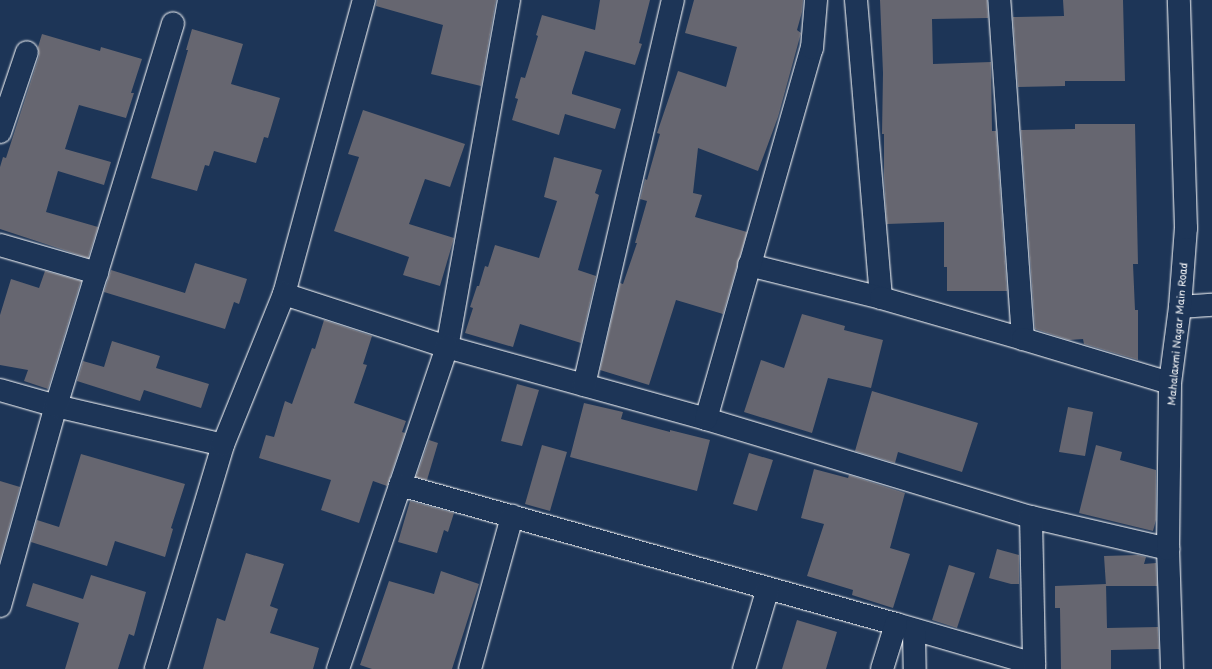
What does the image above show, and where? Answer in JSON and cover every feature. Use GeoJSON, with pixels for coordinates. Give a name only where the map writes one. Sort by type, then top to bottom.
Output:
{"type":"FeatureCollection","features":[{"type":"Feature","properties":{"kind":"street"},"geometry":{"type":"LineString","coordinates":[[156,669],[223,445],[284,294],[364,0]]}},
{"type":"Feature","properties":{"kind":"street"},"geometry":{"type":"LineString","coordinates":[[338,669],[447,347],[509,0]]}},
{"type":"Feature","properties":{"kind":"street"},"geometry":{"type":"LineString","coordinates":[[584,385],[673,0]]}},
{"type":"Feature","properties":{"kind":"street"},"geometry":{"type":"LineString","coordinates":[[706,419],[812,48],[816,0]]}},
{"type":"Feature","properties":{"kind":"street"},"geometry":{"type":"LineString","coordinates":[[856,0],[881,298]]}},
{"type":"Feature","properties":{"kind":"street"},"geometry":{"type":"LineString","coordinates":[[999,0],[1023,339]]}},
{"type":"Feature","properties":{"kind":"street","name":"Mahalaxmi Nagar Main Road"},"geometry":{"type":"LineString","coordinates":[[1172,669],[1168,549],[1170,383],[1180,307],[1186,228],[1179,0]]}},
{"type":"Feature","properties":{"kind":"street"},"geometry":{"type":"LineString","coordinates":[[0,606],[56,406],[173,24]]}},
{"type":"Feature","properties":{"kind":"street"},"geometry":{"type":"LineString","coordinates":[[0,132],[27,52]]}},
{"type":"Feature","properties":{"kind":"street"},"geometry":{"type":"LineString","coordinates":[[0,245],[97,273]]}},
{"type":"Feature","properties":{"kind":"street"},"geometry":{"type":"LineString","coordinates":[[749,265],[881,298],[1170,383]]}},
{"type":"Feature","properties":{"kind":"street"},"geometry":{"type":"LineString","coordinates":[[284,294],[447,347],[706,419],[1031,517],[1168,549]]}},
{"type":"Feature","properties":{"kind":"street"},"geometry":{"type":"LineString","coordinates":[[1180,307],[1212,305]]}},
{"type":"Feature","properties":{"kind":"street"},"geometry":{"type":"LineString","coordinates":[[0,390],[56,406],[223,445]]}},
{"type":"Feature","properties":{"kind":"street"},"geometry":{"type":"LineString","coordinates":[[400,485],[905,627],[1034,667],[1031,517]]}},
{"type":"Feature","properties":{"kind":"street"},"geometry":{"type":"LineString","coordinates":[[470,669],[512,516]]}},
{"type":"Feature","properties":{"kind":"street"},"geometry":{"type":"LineString","coordinates":[[744,669],[768,588]]}},
{"type":"Feature","properties":{"kind":"street"},"geometry":{"type":"LineString","coordinates":[[882,669],[905,627]]}},
{"type":"Feature","properties":{"kind":"street"},"geometry":{"type":"LineString","coordinates":[[905,627],[915,669]]}},
{"type":"Feature","properties":{"kind":"building"},"geometry":{"type":"Polygon","coordinates":[[[377,0],[496,0],[481,86],[431,74],[443,25],[376,6],[377,0]]]}},
{"type":"Feature","properties":{"kind":"building"},"geometry":{"type":"Polygon","coordinates":[[[600,0],[650,0],[639,43],[642,44],[635,65],[585,51],[572,92],[572,94],[621,109],[615,129],[565,114],[559,135],[512,120],[518,99],[515,98],[521,77],[525,78],[538,36],[536,35],[542,15],[595,30],[600,0]]]}},
{"type":"Feature","properties":{"kind":"building"},"geometry":{"type":"Polygon","coordinates":[[[694,0],[803,0],[802,12],[797,30],[801,33],[778,117],[758,171],[698,148],[693,193],[702,195],[695,217],[747,232],[723,314],[676,300],[649,385],[600,370],[620,283],[623,284],[637,243],[635,243],[647,201],[640,199],[660,134],[657,133],[678,71],[726,87],[737,47],[685,33],[694,0]]]}},
{"type":"Feature","properties":{"kind":"building"},"geometry":{"type":"Polygon","coordinates":[[[880,0],[987,0],[988,18],[932,19],[933,64],[991,62],[992,131],[996,131],[1007,291],[947,291],[947,267],[944,267],[944,222],[887,224],[884,178],[884,134],[882,134],[883,73],[880,0]]]}},
{"type":"Feature","properties":{"kind":"building"},"geometry":{"type":"Polygon","coordinates":[[[1063,0],[1123,0],[1125,81],[1065,81],[1065,86],[1018,87],[1013,17],[1064,16],[1063,0]]]}},
{"type":"Feature","properties":{"kind":"building"},"geometry":{"type":"Polygon","coordinates":[[[192,29],[243,44],[231,84],[280,98],[268,138],[264,137],[256,163],[214,151],[209,166],[205,165],[197,191],[151,178],[188,50],[186,50],[192,29]]]}},
{"type":"Feature","properties":{"kind":"building"},"geometry":{"type":"Polygon","coordinates":[[[42,34],[100,51],[101,47],[142,59],[131,93],[134,93],[126,118],[79,105],[65,149],[111,162],[104,185],[58,171],[46,212],[98,227],[88,258],[0,229],[0,167],[3,157],[6,158],[39,56],[38,47],[42,34]]]}},
{"type":"Feature","properties":{"kind":"building"},"geometry":{"type":"Polygon","coordinates":[[[363,110],[465,144],[450,187],[425,179],[409,224],[454,238],[440,286],[403,275],[409,257],[334,231],[359,157],[348,154],[363,110]]]}},
{"type":"Feature","properties":{"kind":"building"},"geometry":{"type":"Polygon","coordinates":[[[1075,124],[1135,124],[1138,264],[1133,264],[1135,310],[1138,310],[1138,360],[1084,344],[1083,339],[1069,340],[1035,329],[1021,130],[1075,129],[1075,124]]]}},
{"type":"Feature","properties":{"kind":"building"},"geometry":{"type":"Polygon","coordinates":[[[554,157],[602,170],[595,193],[599,195],[578,270],[596,276],[581,343],[520,324],[513,347],[465,333],[473,308],[470,307],[477,286],[479,286],[485,266],[488,267],[495,245],[539,258],[557,201],[544,197],[554,157]]]}},
{"type":"Feature","properties":{"kind":"building"},"geometry":{"type":"Polygon","coordinates":[[[195,263],[247,279],[239,304],[234,302],[225,329],[104,292],[111,270],[185,293],[195,263]]]}},
{"type":"Feature","properties":{"kind":"building"},"geometry":{"type":"Polygon","coordinates":[[[45,271],[81,281],[48,389],[24,381],[28,370],[0,365],[0,315],[11,279],[39,288],[45,271]]]}},
{"type":"Feature","properties":{"kind":"building"},"geometry":{"type":"Polygon","coordinates":[[[802,314],[845,326],[844,330],[883,340],[871,388],[828,378],[812,433],[744,412],[761,360],[784,368],[802,314]]]}},
{"type":"Feature","properties":{"kind":"building"},"geometry":{"type":"Polygon","coordinates":[[[324,320],[372,336],[363,364],[367,365],[354,403],[406,421],[402,432],[405,433],[387,486],[373,481],[359,523],[321,510],[331,480],[259,458],[266,435],[274,437],[285,401],[292,404],[312,348],[315,349],[324,320]]]}},
{"type":"Feature","properties":{"kind":"building"},"geometry":{"type":"Polygon","coordinates":[[[112,341],[160,356],[156,368],[209,384],[201,408],[144,390],[140,401],[77,381],[83,361],[104,367],[112,341]]]}},
{"type":"Feature","properties":{"kind":"building"},"geometry":{"type":"Polygon","coordinates":[[[517,384],[539,390],[522,446],[501,441],[517,384]]]}},
{"type":"Feature","properties":{"kind":"building"},"geometry":{"type":"Polygon","coordinates":[[[872,391],[978,423],[962,472],[898,452],[895,463],[855,451],[872,391]]]}},
{"type":"Feature","properties":{"kind":"building"},"geometry":{"type":"Polygon","coordinates":[[[584,403],[623,412],[621,419],[670,432],[670,430],[710,440],[697,491],[570,457],[584,403]]]}},
{"type":"Feature","properties":{"kind":"building"},"geometry":{"type":"Polygon","coordinates":[[[1068,407],[1093,412],[1085,456],[1059,452],[1068,407]]]}},
{"type":"Feature","properties":{"kind":"building"},"geometry":{"type":"Polygon","coordinates":[[[429,440],[438,443],[427,480],[416,477],[429,440]]]}},
{"type":"Feature","properties":{"kind":"building"},"geometry":{"type":"Polygon","coordinates":[[[542,445],[567,452],[550,511],[525,504],[542,445]]]}},
{"type":"Feature","properties":{"kind":"building"},"geometry":{"type":"Polygon","coordinates":[[[1096,445],[1122,452],[1120,460],[1156,470],[1156,520],[1153,531],[1079,513],[1096,445]]]}},
{"type":"Feature","properties":{"kind":"building"},"geometry":{"type":"Polygon","coordinates":[[[749,453],[773,460],[757,511],[733,504],[749,453]]]}},
{"type":"Feature","properties":{"kind":"building"},"geometry":{"type":"Polygon","coordinates":[[[81,454],[185,484],[171,528],[173,529],[165,557],[115,541],[107,566],[31,542],[37,520],[59,527],[81,454]]]}},
{"type":"Feature","properties":{"kind":"building"},"geometry":{"type":"Polygon","coordinates":[[[814,469],[848,478],[849,475],[905,493],[890,548],[910,554],[893,608],[852,595],[853,590],[807,576],[824,524],[801,518],[814,469]]]}},
{"type":"Feature","properties":{"kind":"building"},"geometry":{"type":"Polygon","coordinates":[[[0,481],[20,487],[0,560],[0,481]]]}},
{"type":"Feature","properties":{"kind":"building"},"geometry":{"type":"Polygon","coordinates":[[[410,501],[454,513],[448,532],[444,530],[437,553],[398,542],[410,501]]]}},
{"type":"Feature","properties":{"kind":"building"},"geometry":{"type":"Polygon","coordinates":[[[997,549],[1019,555],[1019,584],[1011,584],[989,578],[997,549]]]}},
{"type":"Feature","properties":{"kind":"building"},"geometry":{"type":"Polygon","coordinates":[[[246,553],[284,564],[270,606],[278,609],[270,633],[319,648],[313,669],[203,669],[217,618],[225,621],[246,553]]]}},
{"type":"Feature","properties":{"kind":"building"},"geometry":{"type":"Polygon","coordinates":[[[1138,555],[1146,557],[1144,564],[1156,563],[1157,586],[1106,586],[1104,556],[1138,555]]]}},
{"type":"Feature","properties":{"kind":"building"},"geometry":{"type":"Polygon","coordinates":[[[949,565],[975,573],[957,628],[932,620],[949,565]]]}},
{"type":"Feature","properties":{"kind":"building"},"geometry":{"type":"Polygon","coordinates":[[[441,571],[479,584],[452,669],[372,669],[360,665],[389,581],[434,594],[441,571]]]}},
{"type":"Feature","properties":{"kind":"building"},"geometry":{"type":"Polygon","coordinates":[[[91,575],[146,592],[134,636],[129,634],[118,669],[65,669],[79,623],[26,606],[33,583],[83,599],[91,575]]]}},
{"type":"Feature","properties":{"kind":"building"},"geometry":{"type":"Polygon","coordinates":[[[1106,584],[1107,628],[1158,627],[1159,649],[1111,650],[1111,669],[1061,669],[1060,608],[1055,608],[1055,586],[1106,584]]]}},
{"type":"Feature","properties":{"kind":"building"},"geometry":{"type":"Polygon","coordinates":[[[797,620],[837,632],[826,669],[782,669],[797,620]]]}}]}
